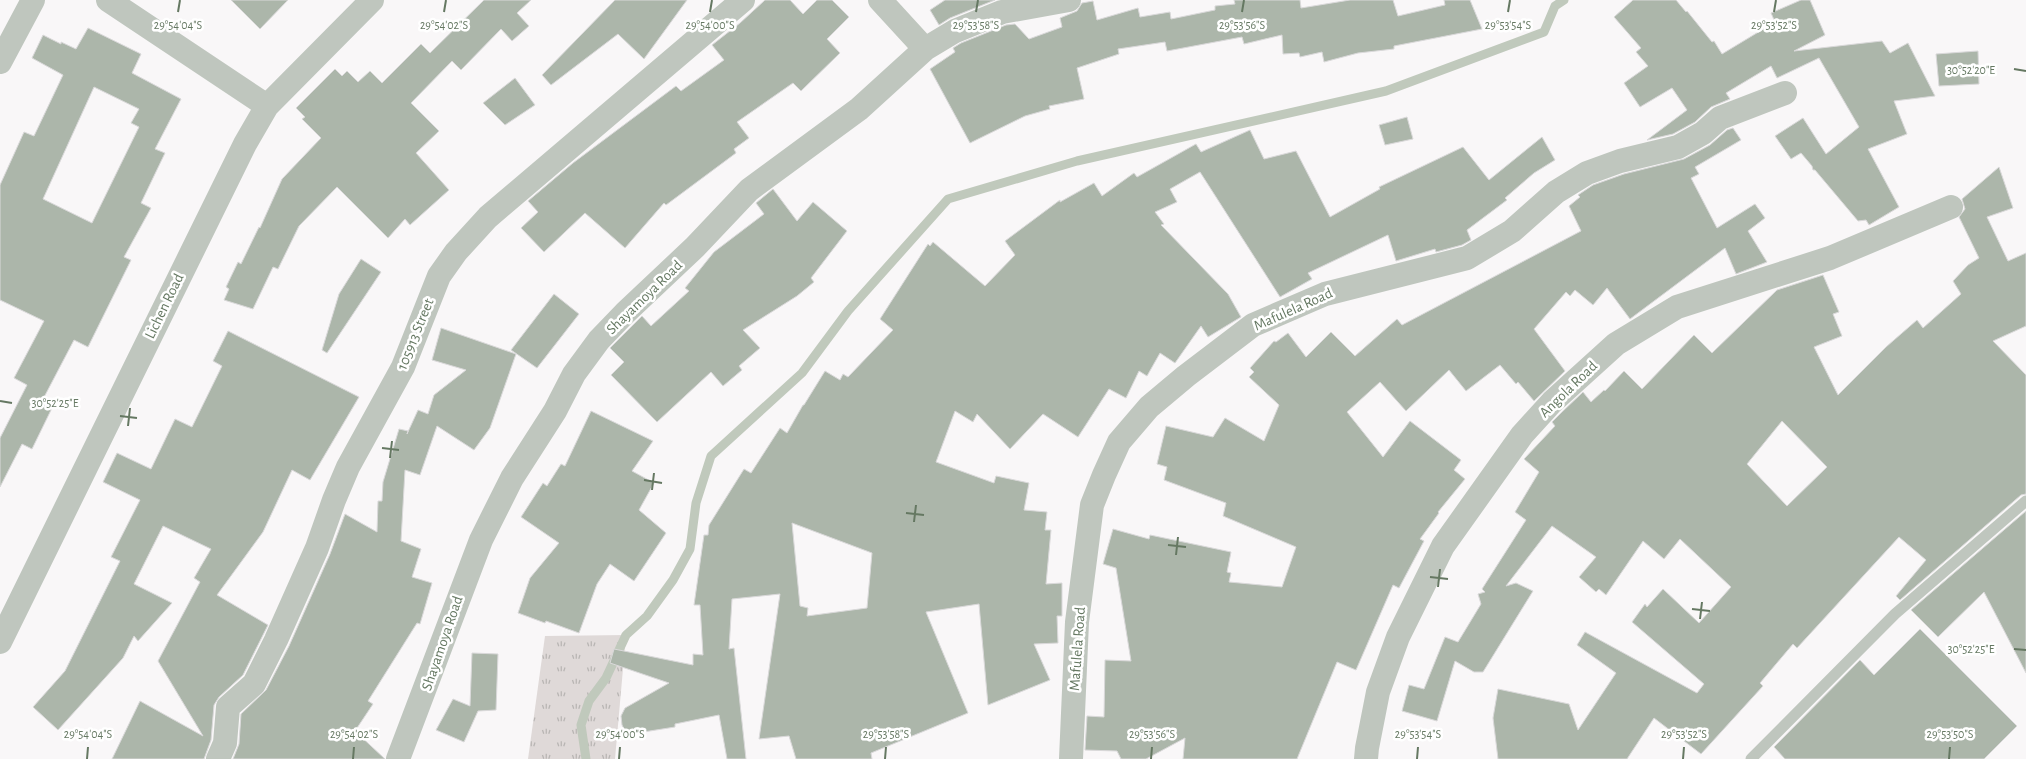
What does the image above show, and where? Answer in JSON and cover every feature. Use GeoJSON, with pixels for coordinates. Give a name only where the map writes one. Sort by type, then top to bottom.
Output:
{"type":"FeatureCollection","features":[{"type":"Feature","properties":{"kind":"street"},"geometry":{"type":"LineString","coordinates":[[0,62],[33,0]]}},
{"type":"Feature","properties":{"kind":"street"},"geometry":{"type":"LineString","coordinates":[[108,0],[266,106]]}},
{"type":"Feature","properties":{"kind":"street","name":"Lichen Road"},"geometry":{"type":"LineString","coordinates":[[0,642],[149,336],[266,106],[372,0]]}},
{"type":"Feature","properties":{"kind":"street","name":"105913 Street"},"geometry":{"type":"LineString","coordinates":[[218,759],[225,743],[228,707],[254,684],[276,640],[317,548],[348,467],[402,367],[439,276],[456,252],[488,217],[743,0]]}},
{"type":"Feature","properties":{"kind":"street"},"geometry":{"type":"LineString","coordinates":[[880,0],[925,48]]}},
{"type":"Feature","properties":{"kind":"street","name":"Shayamoya Road"},"geometry":{"type":"LineString","coordinates":[[398,759],[480,540],[512,478],[555,411],[574,374],[599,340],[696,247],[749,190],[859,109],[925,48],[955,31],[1002,12],[1069,0]]}},
{"type":"Feature","properties":{"kind":"street","name":"Mafulela Road"},"geometry":{"type":"LineString","coordinates":[[1071,759],[1077,622],[1092,505],[1119,442],[1149,407],[1253,325],[1325,294],[1467,258],[1512,231],[1556,192],[1587,173],[1620,160],[1678,147],[1703,133],[1720,118],[1785,93]]}},
{"type":"Feature","properties":{"kind":"street","name":"Angola Road"},"geometry":{"type":"LineString","coordinates":[[1366,759],[1378,692],[1398,637],[1443,546],[1522,436],[1552,402],[1616,344],[1677,307],[1830,258],[1951,207]]}},
{"type":"Feature","properties":{"kind":"lane"},"geometry":{"type":"LineString","coordinates":[[1751,759],[1895,614],[2026,501]]}},
{"type":"Feature","properties":{"kind":"green space"},"geometry":{"type":"Polygon","coordinates":[[[626,635],[615,759],[528,759],[545,636],[626,635]]]}},
{"type":"Feature","properties":{"kind":"building"},"geometry":{"type":"Polygon","coordinates":[[[231,0],[288,0],[260,29],[231,0]]]}},
{"type":"Feature","properties":{"kind":"building"},"geometry":{"type":"Polygon","coordinates":[[[484,0],[531,0],[517,13],[529,26],[512,41],[501,29],[461,70],[452,61],[411,103],[439,131],[416,153],[449,190],[410,225],[405,219],[388,238],[337,187],[299,226],[278,269],[273,267],[253,309],[224,300],[229,289],[226,287],[238,262],[241,264],[260,228],[282,179],[321,138],[302,119],[305,117],[296,108],[335,69],[342,76],[347,71],[358,82],[370,71],[382,83],[421,44],[430,53],[484,0]]]}},
{"type":"Feature","properties":{"kind":"building"},"geometry":{"type":"Polygon","coordinates":[[[615,0],[687,0],[644,59],[618,34],[551,85],[542,75],[615,0]]]}},
{"type":"Feature","properties":{"kind":"building"},"geometry":{"type":"Polygon","coordinates":[[[765,0],[790,0],[803,14],[817,0],[832,0],[849,17],[827,39],[840,53],[801,91],[793,83],[737,122],[749,138],[734,149],[736,153],[666,205],[664,203],[625,248],[585,213],[544,252],[521,228],[538,212],[528,201],[573,163],[676,86],[681,91],[724,60],[712,45],[765,0]]]}},
{"type":"Feature","properties":{"kind":"building"},"geometry":{"type":"Polygon","coordinates":[[[945,0],[995,0],[950,18],[939,25],[930,10],[945,0]]]}},
{"type":"Feature","properties":{"kind":"building"},"geometry":{"type":"Polygon","coordinates":[[[1234,0],[1300,0],[1301,8],[1350,0],[1393,0],[1398,16],[1445,5],[1444,0],[1470,0],[1482,29],[1394,46],[1394,49],[1358,53],[1324,62],[1322,52],[1300,57],[1299,53],[1283,54],[1282,35],[1244,44],[1242,37],[1167,51],[1165,42],[1118,49],[1119,54],[1077,68],[1084,99],[1049,106],[1050,109],[1025,116],[970,143],[930,69],[955,52],[953,48],[961,43],[1006,25],[1015,24],[1029,39],[1062,27],[1060,18],[1077,11],[1082,3],[1093,1],[1097,20],[1138,8],[1140,17],[1170,12],[1171,19],[1215,10],[1215,6],[1235,4],[1234,0]]]}},
{"type":"Feature","properties":{"kind":"building"},"geometry":{"type":"Polygon","coordinates":[[[1633,0],[1676,0],[1712,42],[1714,41],[1722,54],[1775,22],[1771,13],[1801,0],[1810,0],[1825,35],[1794,51],[1882,41],[1890,53],[1908,43],[1935,96],[1894,101],[1907,134],[1868,149],[1899,207],[1869,225],[1866,220],[1858,221],[1813,170],[1801,153],[1791,159],[1775,136],[1803,118],[1826,154],[1859,127],[1819,58],[1777,78],[1771,66],[1726,93],[1730,99],[1711,107],[1695,122],[1673,134],[1647,140],[1687,110],[1672,88],[1640,107],[1624,83],[1648,66],[1636,52],[1641,48],[1614,17],[1633,0]]]}},
{"type":"Feature","properties":{"kind":"building"},"geometry":{"type":"Polygon","coordinates":[[[88,28],[141,54],[132,73],[181,99],[155,149],[165,153],[141,203],[151,208],[124,257],[131,260],[88,347],[74,340],[41,403],[52,408],[32,449],[22,444],[0,487],[0,438],[27,385],[14,378],[44,321],[0,300],[0,185],[24,132],[34,136],[63,75],[32,58],[43,35],[76,49],[88,28]],[[94,87],[43,199],[92,223],[139,127],[131,123],[139,109],[94,87]]]}},
{"type":"Feature","properties":{"kind":"building"},"geometry":{"type":"Polygon","coordinates":[[[1978,51],[1979,84],[1939,86],[1936,54],[1978,51]]]}},
{"type":"Feature","properties":{"kind":"building"},"geometry":{"type":"Polygon","coordinates":[[[515,78],[535,105],[505,125],[483,103],[515,78]]]}},
{"type":"Feature","properties":{"kind":"building"},"geometry":{"type":"Polygon","coordinates":[[[1407,117],[1413,139],[1385,145],[1379,125],[1407,117]]]}},
{"type":"Feature","properties":{"kind":"building"},"geometry":{"type":"Polygon","coordinates":[[[1733,128],[1741,140],[1695,167],[1699,174],[1691,178],[1717,228],[1755,204],[1765,218],[1748,231],[1767,262],[1736,274],[1725,248],[1630,319],[1607,288],[1593,305],[1575,290],[1570,296],[1566,292],[1534,329],[1565,371],[1534,401],[1500,365],[1466,391],[1449,370],[1406,411],[1380,382],[1347,412],[1383,457],[1410,421],[1461,460],[1454,470],[1465,479],[1438,512],[1420,539],[1424,541],[1399,588],[1393,585],[1356,670],[1337,662],[1297,759],[1183,759],[1185,738],[1146,759],[1121,759],[1117,751],[1085,750],[1087,716],[1104,717],[1105,660],[1131,661],[1116,568],[1103,564],[1113,529],[1149,539],[1150,535],[1231,552],[1227,572],[1231,573],[1229,582],[1282,587],[1296,547],[1223,516],[1226,503],[1164,480],[1167,467],[1157,464],[1166,426],[1213,437],[1225,418],[1264,441],[1279,405],[1249,377],[1254,372],[1250,368],[1274,341],[1276,342],[1288,333],[1306,357],[1331,332],[1355,356],[1397,319],[1402,325],[1581,231],[1569,206],[1580,197],[1578,195],[1593,185],[1624,174],[1684,159],[1710,145],[1727,130],[1733,128]]]}},
{"type":"Feature","properties":{"kind":"building"},"geometry":{"type":"Polygon","coordinates":[[[1250,130],[1264,159],[1296,151],[1330,217],[1380,189],[1379,187],[1463,147],[1489,180],[1542,137],[1555,160],[1534,173],[1505,198],[1507,200],[1467,230],[1471,240],[1462,245],[1436,252],[1435,249],[1396,261],[1388,235],[1308,273],[1312,279],[1280,297],[1200,172],[1170,189],[1177,202],[1155,212],[1164,224],[1161,225],[1228,294],[1241,317],[1208,337],[1201,326],[1175,363],[1160,353],[1147,376],[1139,371],[1126,398],[1109,389],[1078,437],[1043,414],[1010,449],[977,414],[973,422],[955,411],[936,462],[994,483],[996,476],[1029,483],[1024,510],[1047,512],[1045,530],[1051,530],[1046,584],[1062,583],[1062,616],[1057,616],[1058,643],[1034,644],[1050,680],[988,705],[979,604],[926,612],[968,713],[871,753],[872,759],[796,759],[789,736],[759,739],[780,594],[732,599],[729,649],[734,648],[746,759],[727,759],[719,715],[675,724],[675,727],[637,733],[628,732],[624,729],[621,716],[625,708],[669,683],[610,663],[614,649],[693,665],[693,654],[703,655],[700,605],[694,605],[704,535],[708,535],[709,525],[744,469],[751,473],[780,428],[787,433],[825,371],[840,380],[843,374],[848,377],[893,330],[880,319],[928,244],[930,246],[933,242],[985,286],[1015,255],[1005,241],[1060,200],[1060,202],[1094,183],[1102,196],[1134,173],[1137,177],[1196,144],[1201,152],[1250,130]],[[792,523],[800,606],[808,608],[807,616],[867,608],[872,553],[792,523]]]}},
{"type":"Feature","properties":{"kind":"building"},"geometry":{"type":"Polygon","coordinates":[[[1999,167],[2013,208],[1987,217],[2008,261],[2026,253],[2026,326],[1993,341],[2026,375],[2026,494],[2021,495],[1900,600],[1896,596],[1926,560],[1899,537],[1797,648],[1793,644],[1760,683],[1763,686],[1701,754],[1654,718],[1627,759],[1498,759],[1493,718],[1498,689],[1569,704],[1578,730],[1616,673],[1577,645],[1585,632],[1697,693],[1704,684],[1632,622],[1645,604],[1647,607],[1663,589],[1699,623],[1731,587],[1680,539],[1664,559],[1643,541],[1606,595],[1599,589],[1596,592],[1579,577],[1596,557],[1552,526],[1506,586],[1516,583],[1533,591],[1483,672],[1474,672],[1455,661],[1437,721],[1402,711],[1409,685],[1424,689],[1445,637],[1458,642],[1481,604],[1478,594],[1485,592],[1482,589],[1526,520],[1515,512],[1539,472],[1524,459],[1555,426],[1552,422],[1583,392],[1591,402],[1605,391],[1624,371],[1642,389],[1694,335],[1712,353],[1777,290],[1823,275],[1839,312],[1833,314],[1842,336],[1814,347],[1838,395],[1886,347],[1917,320],[1923,328],[1961,294],[1953,281],[1968,265],[1979,258],[1959,217],[1965,209],[1962,199],[1999,167]],[[1782,421],[1747,464],[1787,506],[1827,467],[1782,421]]]}},
{"type":"Feature","properties":{"kind":"building"},"geometry":{"type":"Polygon","coordinates":[[[773,189],[797,221],[813,202],[847,231],[811,278],[814,282],[797,296],[743,330],[760,348],[739,366],[742,370],[723,386],[711,372],[657,422],[611,375],[624,362],[610,348],[642,316],[651,326],[689,291],[685,288],[714,252],[764,214],[756,203],[773,189]]]}},
{"type":"Feature","properties":{"kind":"building"},"geometry":{"type":"Polygon","coordinates":[[[361,259],[381,272],[327,353],[322,350],[339,294],[361,259]]]}},
{"type":"Feature","properties":{"kind":"building"},"geometry":{"type":"Polygon","coordinates":[[[554,294],[579,314],[537,368],[511,350],[554,294]]]}},
{"type":"Feature","properties":{"kind":"building"},"geometry":{"type":"Polygon","coordinates":[[[441,328],[516,354],[490,428],[474,450],[437,426],[420,475],[405,470],[401,541],[421,549],[412,577],[432,583],[420,624],[417,623],[368,701],[373,704],[355,731],[385,759],[233,759],[239,744],[241,714],[266,690],[289,646],[330,554],[345,514],[377,532],[378,501],[382,501],[383,482],[399,429],[408,431],[407,434],[418,410],[428,414],[434,395],[466,370],[432,360],[441,328]]]}},
{"type":"Feature","properties":{"kind":"building"},"geometry":{"type":"Polygon","coordinates":[[[228,331],[359,397],[310,480],[292,470],[263,532],[217,595],[268,625],[243,675],[219,697],[214,705],[211,740],[204,759],[112,759],[140,701],[203,736],[158,661],[200,582],[194,578],[211,549],[163,526],[134,584],[172,603],[138,641],[134,636],[123,658],[58,730],[33,707],[65,671],[120,561],[111,557],[140,500],[103,482],[117,453],[151,469],[175,419],[192,427],[222,366],[213,361],[228,331]]]}},
{"type":"Feature","properties":{"kind":"building"},"geometry":{"type":"Polygon","coordinates":[[[591,411],[653,441],[632,471],[654,483],[639,510],[666,533],[634,581],[610,564],[597,584],[579,633],[518,613],[530,578],[559,543],[521,517],[543,483],[547,486],[561,464],[565,466],[591,411]]]}},
{"type":"Feature","properties":{"kind":"building"},"geometry":{"type":"Polygon","coordinates":[[[2026,511],[2026,673],[1984,592],[1938,637],[1911,610],[2026,511]]]}},
{"type":"Feature","properties":{"kind":"building"},"geometry":{"type":"Polygon","coordinates":[[[1920,629],[2017,726],[1984,759],[1785,759],[1774,747],[1860,660],[1874,675],[1920,629]]]}},
{"type":"Feature","properties":{"kind":"building"},"geometry":{"type":"Polygon","coordinates":[[[472,653],[498,654],[496,710],[478,711],[464,742],[436,730],[453,699],[470,706],[472,653]]]}},
{"type":"Feature","properties":{"kind":"waterway"},"geometry":{"type":"LineString","coordinates":[[586,759],[581,725],[589,701],[606,678],[626,635],[647,616],[673,580],[690,549],[696,503],[711,456],[802,373],[848,311],[948,199],[1077,161],[1386,91],[1544,32],[1555,6],[1564,0]]}}]}
